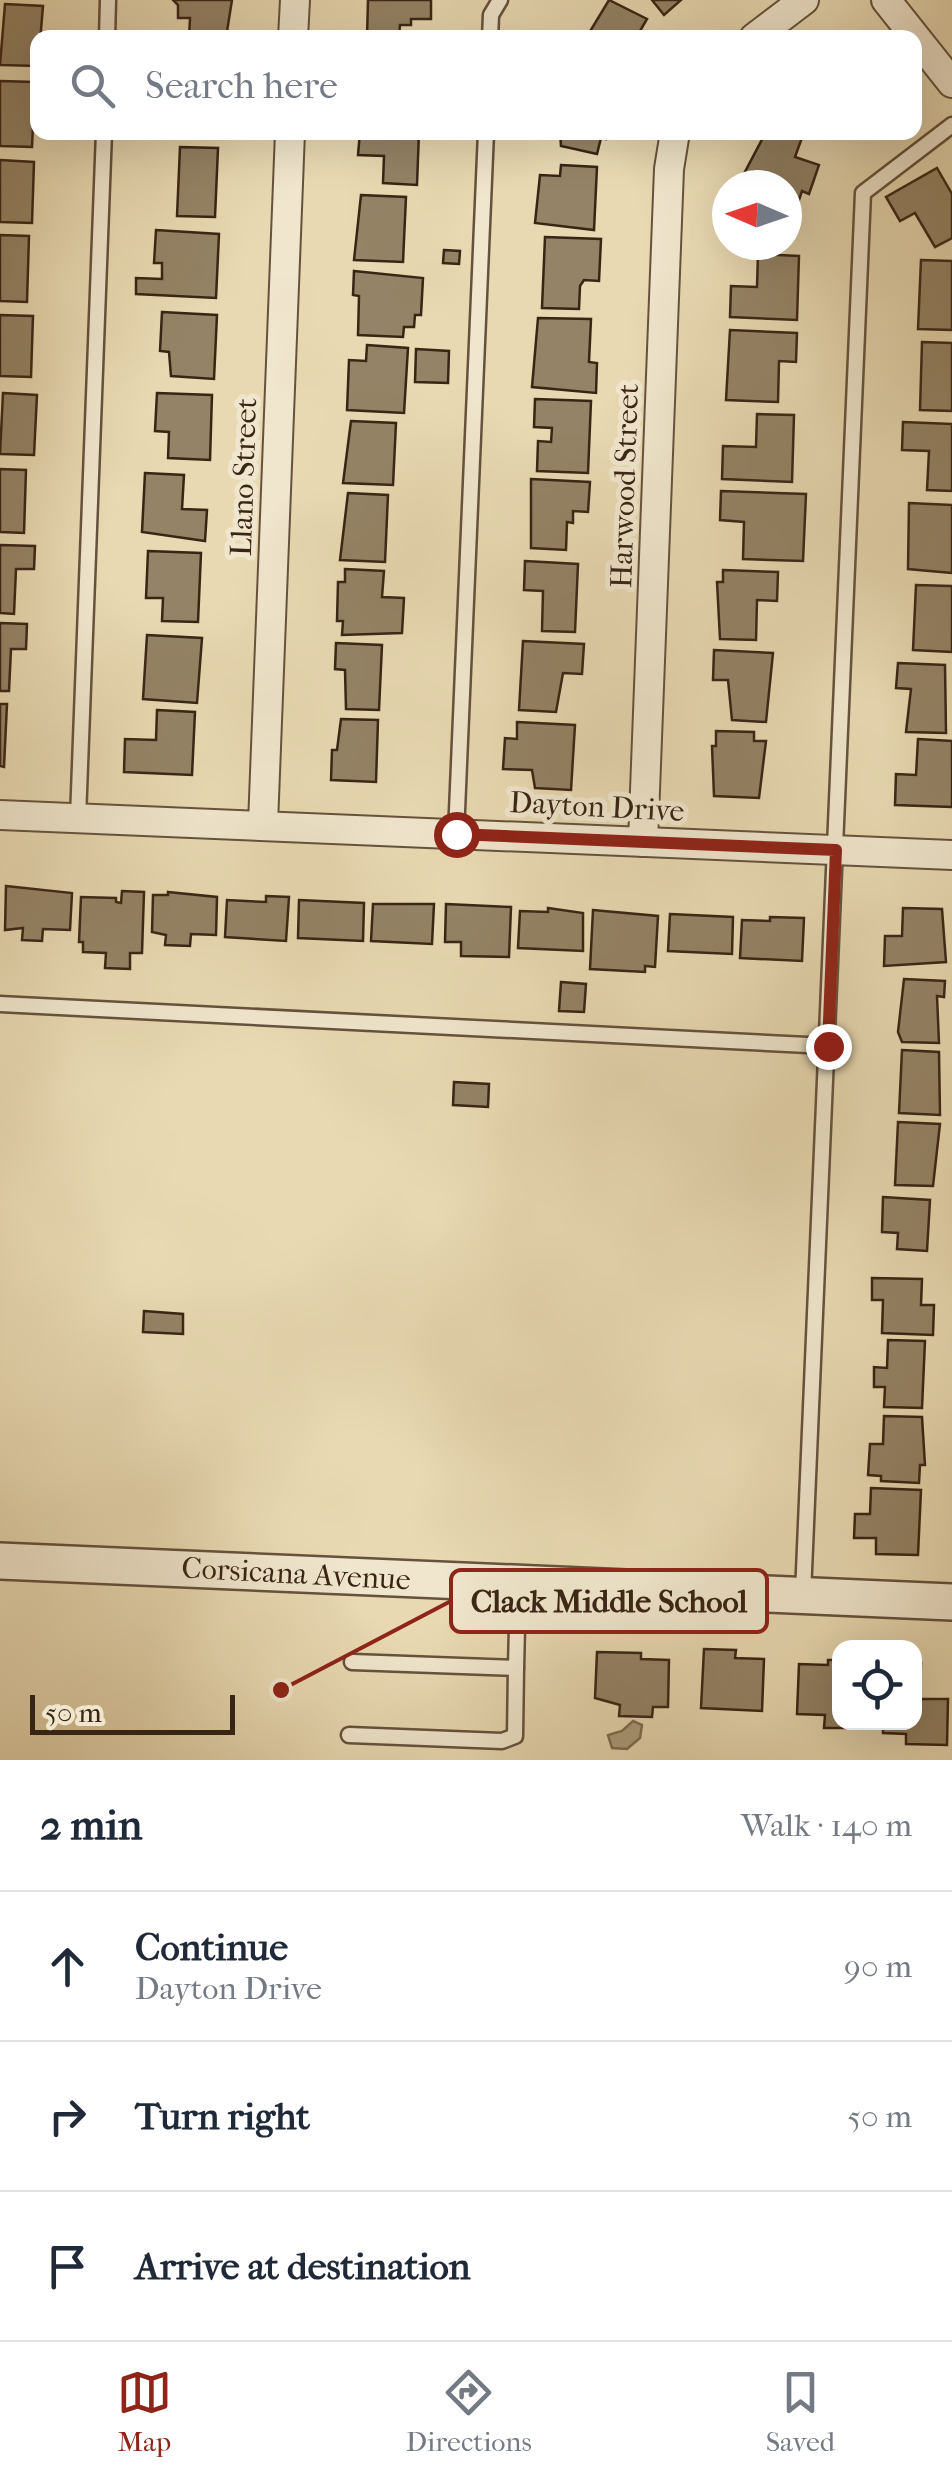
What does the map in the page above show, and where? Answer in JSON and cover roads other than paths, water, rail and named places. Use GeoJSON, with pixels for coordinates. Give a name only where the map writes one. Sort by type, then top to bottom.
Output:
{"type":"FeatureCollection","features":[{"type":"Feature","properties":{"kind":"street"},"geometry":{"type":"LineString","coordinates":[[294,30],[295,0]]}},
{"type":"Feature","properties":{"kind":"street"},"geometry":{"type":"LineString","coordinates":[[765,30],[804,0]]}},
{"type":"Feature","properties":{"kind":"street"},"geometry":{"type":"LineString","coordinates":[[886,0],[910,30]]}},
{"type":"Feature","properties":{"kind":"street"},"geometry":{"type":"LineString","coordinates":[[922,45],[952,83]]}},
{"type":"Feature","properties":{"kind":"street","name":"Llano Street"},"geometry":{"type":"LineString","coordinates":[[263,824],[290,140]]}},
{"type":"Feature","properties":{"kind":"street","name":"Harwood Street"},"geometry":{"type":"LineString","coordinates":[[644,842],[669,169],[674,140]]}},
{"type":"Feature","properties":{"kind":"street","name":"Dayton Drive"},"geometry":{"type":"LineString","coordinates":[[0,815],[952,855]]}},
{"type":"Feature","properties":{"kind":"street","name":"Corsicana Avenue"},"geometry":{"type":"LineString","coordinates":[[0,1561],[952,1602]]}},
{"type":"Feature","properties":{"kind":"lane"},"geometry":{"type":"LineString","coordinates":[[107,30],[108,0]]}},
{"type":"Feature","properties":{"kind":"lane"},"geometry":{"type":"LineString","coordinates":[[490,30],[490,16],[500,0]]}},
{"type":"Feature","properties":{"kind":"lane"},"geometry":{"type":"LineString","coordinates":[[803,1596],[863,192],[952,125]]}},
{"type":"Feature","properties":{"kind":"lane"},"geometry":{"type":"LineString","coordinates":[[78,818],[104,140]]}},
{"type":"Feature","properties":{"kind":"lane"},"geometry":{"type":"LineString","coordinates":[[456,834],[486,140]]}},
{"type":"Feature","properties":{"kind":"lane"},"geometry":{"type":"LineString","coordinates":[[0,1004],[828,1046]]}},
{"type":"Feature","properties":{"kind":"lane"},"geometry":{"type":"LineString","coordinates":[[348,1735],[502,1740],[515,1736],[518,1584]]}},
{"type":"Feature","properties":{"kind":"lane"},"geometry":{"type":"LineString","coordinates":[[352,1662],[516,1668]]}},
{"type":"Feature","properties":{"kind":"place","name":"Clack Middle School"},"geometry":{"type":"Point","coordinates":[281,1690]}}]}
